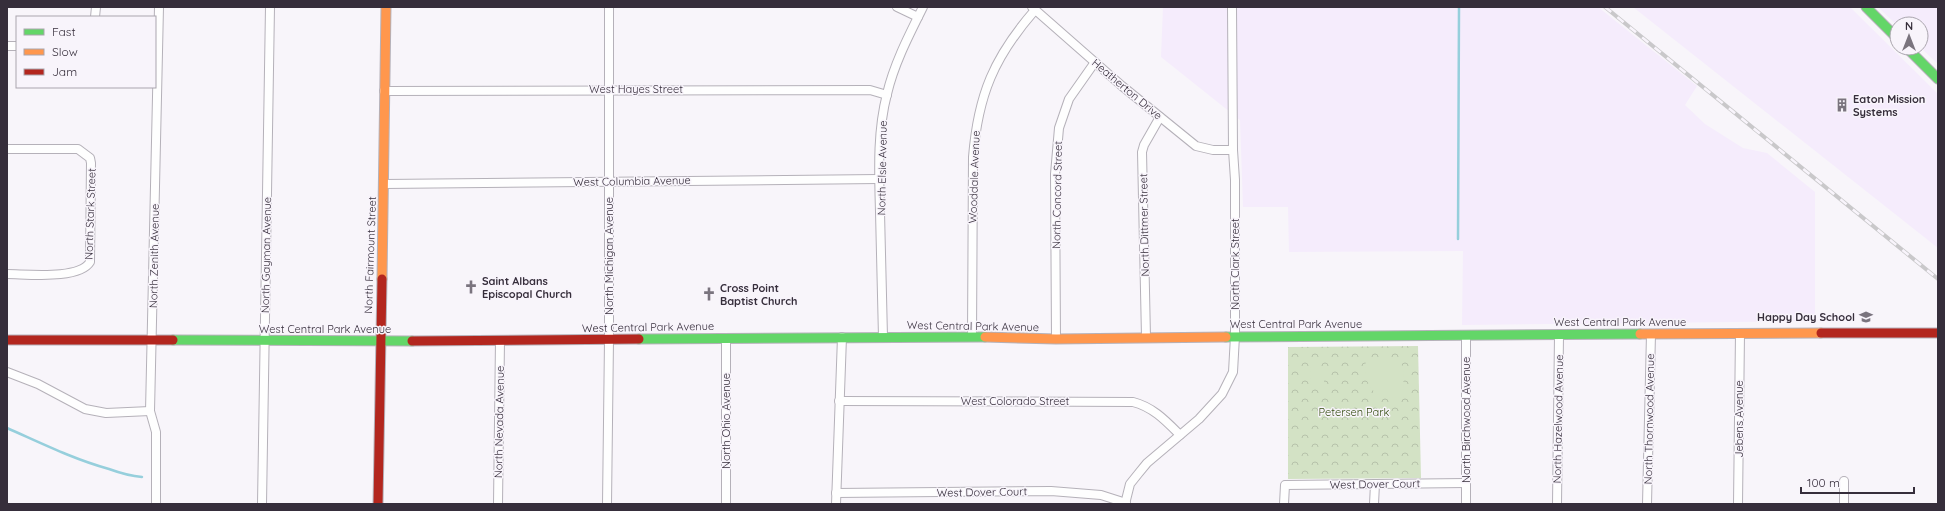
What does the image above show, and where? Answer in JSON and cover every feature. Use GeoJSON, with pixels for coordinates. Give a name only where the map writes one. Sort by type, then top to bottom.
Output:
{"type":"FeatureCollection","features":[{"type":"Feature","properties":{"kind":"street","name":"North Zenith Avenue"},"geometry":{"type":"LineString","coordinates":[[156,43],[159,7]]}},
{"type":"Feature","properties":{"kind":"street","name":"North Gayman Avenue"},"geometry":{"type":"LineString","coordinates":[[262,504],[270,7]]}},
{"type":"Feature","properties":{"kind":"street","name":"North Fairmount Street"},"geometry":{"type":"LineString","coordinates":[[378,504],[386,7]]}},
{"type":"Feature","properties":{"kind":"street","name":"North Michigan Avenue"},"geometry":{"type":"LineString","coordinates":[[606,504],[609,340],[609,7]]}},
{"type":"Feature","properties":{"kind":"street"},"geometry":{"type":"LineString","coordinates":[[897,7],[918,18]]}},
{"type":"Feature","properties":{"kind":"street","name":"North Elsie Avenue"},"geometry":{"type":"LineString","coordinates":[[883,337],[880,145],[887,95],[892,77],[923,7]]}},
{"type":"Feature","properties":{"kind":"street","name":"North Clark Street"},"geometry":{"type":"LineString","coordinates":[[1126,504],[1130,484],[1138,474],[1147,463],[1199,419],[1222,394],[1233,372],[1235,336],[1235,180],[1233,150],[1232,7]]}},
{"type":"Feature","properties":{"kind":"street"},"geometry":{"type":"LineString","coordinates":[[1866,7],[1889,30]]}},
{"type":"Feature","properties":{"kind":"street","name":"Heatherton Drive"},"geometry":{"type":"LineString","coordinates":[[1034,8],[1095,62],[1196,146],[1213,150],[1233,150]]}},
{"type":"Feature","properties":{"kind":"street","name":"Wooddale Avenue"},"geometry":{"type":"LineString","coordinates":[[972,337],[973,157],[975,128],[981,101],[993,68],[1018,29],[1034,8]]}},
{"type":"Feature","properties":{"kind":"street"},"geometry":{"type":"LineString","coordinates":[[1915,56],[1938,79]]}},
{"type":"Feature","properties":{"kind":"street","name":"North Concord Street"},"geometry":{"type":"LineString","coordinates":[[1056,339],[1055,174],[1059,128],[1069,99],[1095,62]]}},
{"type":"Feature","properties":{"kind":"street","name":"North Zenith Avenue"},"geometry":{"type":"LineString","coordinates":[[155,88],[150,410],[156,432],[156,504]]}},
{"type":"Feature","properties":{"kind":"street","name":"West Hayes Street"},"geometry":{"type":"LineString","coordinates":[[384,91],[609,89],[870,90],[887,95]]}},
{"type":"Feature","properties":{"kind":"street","name":"North Dittmer Street"},"geometry":{"type":"LineString","coordinates":[[1146,337],[1142,152],[1144,145],[1160,117]]}},
{"type":"Feature","properties":{"kind":"street","name":"North Stark Street"},"geometry":{"type":"LineString","coordinates":[[7,149],[54,148],[78,150],[86,155],[92,163],[90,262],[84,269],[71,273],[7,274]]}},
{"type":"Feature","properties":{"kind":"street","name":"West Columbia Avenue"},"geometry":{"type":"LineString","coordinates":[[384,184],[880,179]]}},
{"type":"Feature","properties":{"kind":"street","name":"Jebens Avenue"},"geometry":{"type":"LineString","coordinates":[[1738,504],[1740,333]]}},
{"type":"Feature","properties":{"kind":"street","name":"West Central Park Avenue"},"geometry":{"type":"LineString","coordinates":[[7,340],[380,341],[842,337],[972,337],[1056,339],[1235,336],[1938,333]]}},
{"type":"Feature","properties":{"kind":"street","name":"North Thornwood Avenue"},"geometry":{"type":"LineString","coordinates":[[1647,504],[1651,334]]}},
{"type":"Feature","properties":{"kind":"street","name":"North Birchwood Avenue"},"geometry":{"type":"LineString","coordinates":[[1466,335],[1466,504]]}},
{"type":"Feature","properties":{"kind":"street","name":"North Hazelwood Avenue"},"geometry":{"type":"LineString","coordinates":[[1557,504],[1559,335]]}},
{"type":"Feature","properties":{"kind":"street"},"geometry":{"type":"LineString","coordinates":[[836,504],[842,337]]}},
{"type":"Feature","properties":{"kind":"street","name":"North Ohio Avenue"},"geometry":{"type":"LineString","coordinates":[[726,338],[726,504]]}},
{"type":"Feature","properties":{"kind":"street","name":"North Nevada Avenue"},"geometry":{"type":"LineString","coordinates":[[498,504],[500,340]]}},
{"type":"Feature","properties":{"kind":"street"},"geometry":{"type":"LineString","coordinates":[[7,372],[38,384],[84,409],[106,413],[150,410]]}},
{"type":"Feature","properties":{"kind":"street","name":"West Colorado Street"},"geometry":{"type":"LineString","coordinates":[[839,401],[1133,402],[1143,404],[1180,434]]}},
{"type":"Feature","properties":{"kind":"street"},"geometry":{"type":"LineString","coordinates":[[1844,482],[1844,504]]}},
{"type":"Feature","properties":{"kind":"street"},"geometry":{"type":"LineString","coordinates":[[1374,504],[1375,484]]}},
{"type":"Feature","properties":{"kind":"street","name":"West Dover Court"},"geometry":{"type":"LineString","coordinates":[[1284,504],[1285,485],[1466,484]]}},
{"type":"Feature","properties":{"kind":"street","name":"West Dover Court"},"geometry":{"type":"LineString","coordinates":[[836,493],[1051,491],[1101,494],[1126,504]]}},
{"type":"Feature","properties":{"kind":"shaded area"},"geometry":{"type":"Polygon","coordinates":[[[1163,7],[1598,7],[1697,86],[1685,105],[1705,124],[1743,148],[1767,153],[1815,192],[1815,321],[1462,325],[1463,251],[1289,252],[1288,207],[1243,207],[1240,120],[1161,57],[1163,7]]]}},
{"type":"Feature","properties":{"kind":"shaded area","name":"Eaton Mission Systems"},"geometry":{"type":"Polygon","coordinates":[[[1633,7],[1850,7],[1889,46],[1889,56],[1900,56],[1938,94],[1938,248],[1633,7]]]}},
{"type":"Feature","properties":{"kind":"shaded area"},"geometry":{"type":"Polygon","coordinates":[[[1878,7],[1938,7],[1938,64],[1929,56],[1929,16],[1889,16],[1889,17],[1878,7]]]}},
{"type":"Feature","properties":{"kind":"green space","name":"Petersen Park"},"geometry":{"type":"Polygon","coordinates":[[[1418,346],[1421,478],[1288,479],[1288,347],[1418,346]]]}},
{"type":"Feature","properties":{"kind":"green space"},"geometry":{"type":"Polygon","coordinates":[[[1366,361],[1395,361],[1403,366],[1404,397],[1387,398],[1374,392],[1366,377],[1366,361]]]}},
{"type":"Feature","properties":{"kind":"green space"},"geometry":{"type":"Polygon","coordinates":[[[1311,367],[1324,367],[1324,388],[1310,388],[1311,367]]]}},
{"type":"Feature","properties":{"kind":"waterway"},"geometry":{"type":"LineString","coordinates":[[1458,239],[1459,7]]}},
{"type":"Feature","properties":{"kind":"waterway"},"geometry":{"type":"LineString","coordinates":[[7,428],[83,460],[121,473],[142,477]]}},
{"type":"Feature","properties":{"kind":"railway"},"geometry":{"type":"LineString","coordinates":[[1605,7],[1938,279]]}},
{"type":"Feature","properties":{"kind":"traffic: fast"},"geometry":{"type":"LineString","coordinates":[[1866,7],[1889,30]]}},
{"type":"Feature","properties":{"kind":"traffic: fast"},"geometry":{"type":"LineString","coordinates":[[1915,56],[1938,79]]}},
{"type":"Feature","properties":{"kind":"traffic: fast"},"geometry":{"type":"LineString","coordinates":[[1226,337],[1640,334]]}},
{"type":"Feature","properties":{"kind":"traffic: fast"},"geometry":{"type":"LineString","coordinates":[[639,339],[985,337]]}},
{"type":"Feature","properties":{"kind":"traffic: fast"},"geometry":{"type":"LineString","coordinates":[[173,340],[412,341]]}},
{"type":"Feature","properties":{"kind":"traffic: slow"},"geometry":{"type":"LineString","coordinates":[[382,279],[386,7]]}},
{"type":"Feature","properties":{"kind":"traffic: slow"},"geometry":{"type":"LineString","coordinates":[[1640,334],[1821,333]]}},
{"type":"Feature","properties":{"kind":"traffic: slow"},"geometry":{"type":"LineString","coordinates":[[985,337],[1056,339],[1226,337]]}},
{"type":"Feature","properties":{"kind":"traffic: jam"},"geometry":{"type":"LineString","coordinates":[[378,504],[382,279]]}},
{"type":"Feature","properties":{"kind":"traffic: jam"},"geometry":{"type":"LineString","coordinates":[[1821,333],[1938,333]]}},
{"type":"Feature","properties":{"kind":"traffic: jam"},"geometry":{"type":"LineString","coordinates":[[412,341],[639,339]]}},
{"type":"Feature","properties":{"kind":"traffic: jam"},"geometry":{"type":"LineString","coordinates":[[7,340],[173,340]]}},
{"type":"Feature","properties":{"kind":"place","name":"Eaton Mission Systems"},"geometry":{"type":"Point","coordinates":[1842,105]}},
{"type":"Feature","properties":{"kind":"place","name":"Saint Albans Episcopal Church"},"geometry":{"type":"Point","coordinates":[471,287]}},
{"type":"Feature","properties":{"kind":"place","name":"Cross Point Baptist Church"},"geometry":{"type":"Point","coordinates":[709,294]}},
{"type":"Feature","properties":{"kind":"place","name":"Happy Day School"},"geometry":{"type":"Point","coordinates":[1866,317]}}]}
